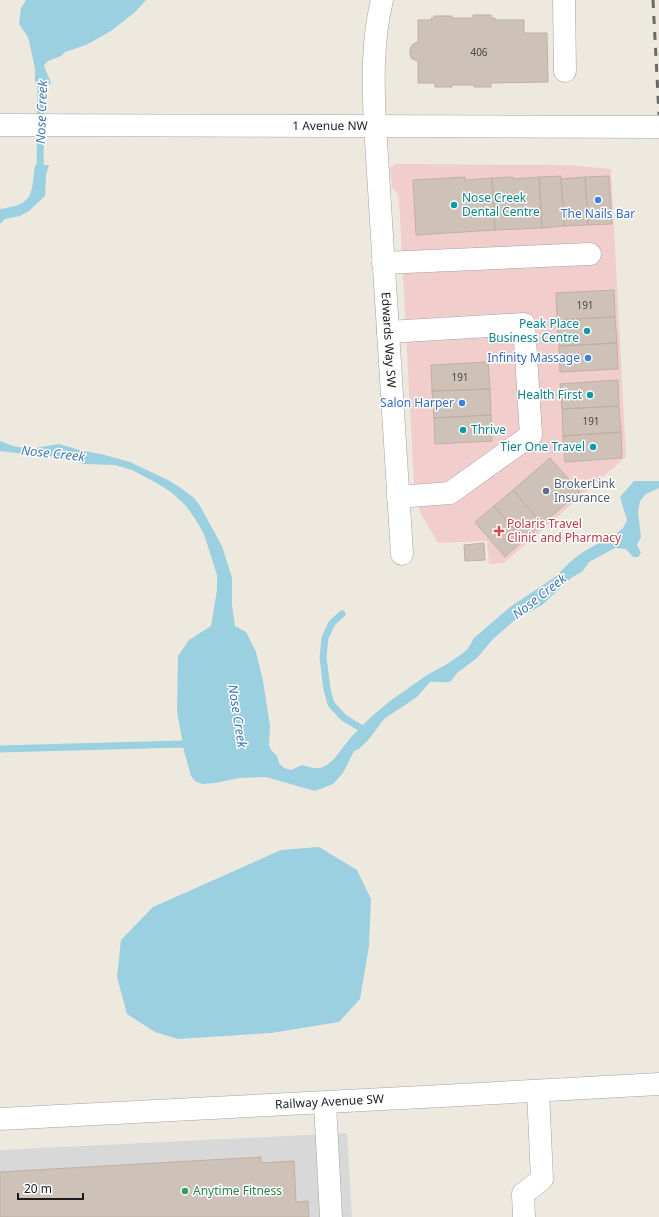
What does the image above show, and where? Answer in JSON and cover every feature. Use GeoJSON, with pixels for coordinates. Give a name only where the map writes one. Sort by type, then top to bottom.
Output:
{"type":"FeatureCollection","features":[{"type":"Feature","properties":{"kind":"street","name":"Edwards Way SW"},"geometry":{"type":"LineString","coordinates":[[382,0],[378,14],[374,55],[375,125],[402,554]]}},
{"type":"Feature","properties":{"kind":"street"},"geometry":{"type":"LineString","coordinates":[[564,0],[565,71]]}},
{"type":"Feature","properties":{"kind":"street","name":"1 Avenue NW"},"geometry":{"type":"LineString","coordinates":[[0,125],[659,127]]}},
{"type":"Feature","properties":{"kind":"street"},"geometry":{"type":"LineString","coordinates":[[383,263],[590,254]]}},
{"type":"Feature","properties":{"kind":"street"},"geometry":{"type":"LineString","coordinates":[[388,332],[524,324],[531,435],[450,493],[398,497]]}},
{"type":"Feature","properties":{"kind":"street","name":"Railway Avenue SW"},"geometry":{"type":"LineString","coordinates":[[0,1118],[325,1103],[659,1084]]}},
{"type":"Feature","properties":{"kind":"street"},"geometry":{"type":"LineString","coordinates":[[524,1217],[523,1194],[542,1179],[538,1091]]}},
{"type":"Feature","properties":{"kind":"street"},"geometry":{"type":"LineString","coordinates":[[325,1103],[331,1217]]}},
{"type":"Feature","properties":{"kind":"shaded area"},"geometry":{"type":"Polygon","coordinates":[[[395,164],[568,165],[611,169],[626,457],[504,563],[489,564],[487,541],[438,543],[421,514],[416,501],[399,197],[392,187],[390,168],[395,164]]]}},
{"type":"Feature","properties":{"kind":"shaded area"},"geometry":{"type":"Polygon","coordinates":[[[347,1133],[352,1217],[0,1217],[0,1150],[347,1133]]]}},
{"type":"Feature","properties":{"kind":"water"},"geometry":{"type":"Polygon","coordinates":[[[26,0],[146,0],[134,13],[111,31],[86,45],[65,52],[61,56],[48,61],[44,65],[51,84],[35,84],[35,68],[28,37],[19,24],[21,8],[26,0]]]}},
{"type":"Feature","properties":{"kind":"water"},"geometry":{"type":"Polygon","coordinates":[[[35,165],[49,165],[46,175],[45,196],[29,211],[20,216],[5,219],[0,224],[0,209],[19,204],[29,197],[33,184],[35,165]]]}},
{"type":"Feature","properties":{"kind":"water"},"geometry":{"type":"Polygon","coordinates":[[[0,441],[13,446],[30,449],[59,444],[130,462],[168,480],[194,498],[222,546],[232,578],[232,605],[235,626],[246,632],[256,652],[263,681],[270,726],[269,745],[271,750],[277,756],[279,763],[284,768],[291,770],[302,765],[320,768],[327,765],[334,759],[352,736],[390,701],[427,675],[449,663],[467,650],[474,638],[510,607],[555,577],[583,552],[613,536],[623,528],[627,520],[620,497],[634,481],[659,481],[659,488],[646,494],[640,501],[638,512],[641,537],[637,545],[641,553],[638,557],[633,557],[626,549],[615,548],[589,562],[583,571],[571,578],[542,605],[515,620],[501,632],[477,658],[457,673],[451,681],[430,682],[417,697],[384,719],[369,739],[359,749],[354,751],[343,773],[333,784],[315,791],[266,777],[239,778],[203,784],[196,782],[191,776],[184,751],[177,711],[178,656],[189,640],[211,626],[217,590],[217,575],[204,534],[196,520],[186,506],[171,492],[132,470],[115,465],[84,464],[50,456],[0,451],[0,441]]]}},
{"type":"Feature","properties":{"kind":"water"},"geometry":{"type":"Polygon","coordinates":[[[319,847],[357,870],[371,899],[369,946],[360,999],[339,1022],[271,1033],[178,1039],[155,1032],[127,1014],[117,977],[121,940],[153,907],[281,850],[319,847]]]}},
{"type":"Feature","properties":{"kind":"building"},"geometry":{"type":"Polygon","coordinates":[[[473,15],[491,15],[491,18],[495,18],[495,20],[524,20],[524,33],[547,33],[548,82],[491,83],[491,87],[452,85],[452,87],[435,87],[435,83],[418,83],[418,61],[412,59],[410,49],[413,44],[418,42],[418,20],[431,20],[434,16],[473,18],[473,15]]]}},
{"type":"Feature","properties":{"kind":"building"},"geometry":{"type":"Polygon","coordinates":[[[561,176],[564,226],[542,228],[539,177],[561,176]]]}},
{"type":"Feature","properties":{"kind":"building","name":"The Nails Bar"},"geometry":{"type":"Polygon","coordinates":[[[609,176],[612,224],[588,225],[585,177],[609,176]]]}},
{"type":"Feature","properties":{"kind":"building","name":"Nose Creek Dental Centre"},"geometry":{"type":"Polygon","coordinates":[[[465,177],[465,180],[492,178],[495,230],[416,235],[413,180],[465,177]]]}},
{"type":"Feature","properties":{"kind":"building"},"geometry":{"type":"Polygon","coordinates":[[[513,177],[513,179],[539,177],[542,228],[495,230],[492,178],[513,177]]]}},
{"type":"Feature","properties":{"kind":"building"},"geometry":{"type":"Polygon","coordinates":[[[585,177],[588,225],[564,226],[561,179],[585,177]]]}},
{"type":"Feature","properties":{"kind":"building"},"geometry":{"type":"Polygon","coordinates":[[[614,290],[615,317],[557,320],[556,293],[614,290]]]}},
{"type":"Feature","properties":{"kind":"building","name":"Peak Place Business Centre"},"geometry":{"type":"Polygon","coordinates":[[[615,317],[617,343],[559,346],[557,320],[615,317]]]}},
{"type":"Feature","properties":{"kind":"building","name":"Infinity Massage"},"geometry":{"type":"Polygon","coordinates":[[[617,343],[618,369],[560,372],[559,346],[617,343]]]}},
{"type":"Feature","properties":{"kind":"building"},"geometry":{"type":"Polygon","coordinates":[[[488,362],[490,389],[432,391],[431,365],[488,362]]]}},
{"type":"Feature","properties":{"kind":"building","name":"Health First"},"geometry":{"type":"Polygon","coordinates":[[[618,380],[619,406],[562,409],[560,384],[618,380]]]}},
{"type":"Feature","properties":{"kind":"building","name":"Salon Harper"},"geometry":{"type":"Polygon","coordinates":[[[490,389],[491,415],[434,418],[432,391],[490,389]]]}},
{"type":"Feature","properties":{"kind":"building"},"geometry":{"type":"Polygon","coordinates":[[[619,406],[621,432],[563,436],[562,409],[619,406]]]}},
{"type":"Feature","properties":{"kind":"building","name":"Thrive"},"geometry":{"type":"Polygon","coordinates":[[[491,415],[492,441],[435,444],[434,418],[491,415]]]}},
{"type":"Feature","properties":{"kind":"building","name":"Tier One Travel"},"geometry":{"type":"Polygon","coordinates":[[[621,432],[622,458],[565,462],[563,436],[621,432]]]}},
{"type":"Feature","properties":{"kind":"building","name":"BrokerLink Insurance"},"geometry":{"type":"Polygon","coordinates":[[[550,458],[580,492],[542,524],[513,490],[550,458]]]}},
{"type":"Feature","properties":{"kind":"building"},"geometry":{"type":"Polygon","coordinates":[[[513,490],[542,524],[524,540],[494,506],[513,490]]]}},
{"type":"Feature","properties":{"kind":"building","name":"Polaris Travel Clinic and Pharmacy"},"geometry":{"type":"Polygon","coordinates":[[[494,506],[524,540],[505,557],[475,522],[494,506]]]}},
{"type":"Feature","properties":{"kind":"building"},"geometry":{"type":"Polygon","coordinates":[[[484,543],[485,560],[465,561],[464,545],[484,543]]]}},
{"type":"Feature","properties":{"kind":"building"},"geometry":{"type":"Polygon","coordinates":[[[261,1157],[261,1163],[294,1161],[296,1202],[308,1201],[309,1217],[0,1217],[0,1172],[261,1157]]]}},
{"type":"Feature","properties":{"kind":"waterway","name":"Nose Creek"},"geometry":{"type":"LineString","coordinates":[[40,173],[41,84]]}},
{"type":"Feature","properties":{"kind":"waterway"},"geometry":{"type":"LineString","coordinates":[[342,614],[332,623],[325,638],[323,657],[327,689],[331,704],[344,718],[366,731]]}},
{"type":"Feature","properties":{"kind":"waterway"},"geometry":{"type":"LineString","coordinates":[[0,749],[192,745]]}},
{"type":"Feature","properties":{"kind":"railway"},"geometry":{"type":"LineString","coordinates":[[653,0],[659,115]]}},
{"type":"Feature","properties":{"kind":"place","name":"The Nails Bar"},"geometry":{"type":"Point","coordinates":[598,200]}},
{"type":"Feature","properties":{"kind":"place","name":"Nose Creek Dental Centre"},"geometry":{"type":"Point","coordinates":[454,205]}},
{"type":"Feature","properties":{"kind":"place","name":"Peak Place Business Centre"},"geometry":{"type":"Point","coordinates":[587,331]}},
{"type":"Feature","properties":{"kind":"place","name":"Infinity Massage"},"geometry":{"type":"Point","coordinates":[588,358]}},
{"type":"Feature","properties":{"kind":"place","name":"Health First"},"geometry":{"type":"Point","coordinates":[590,395]}},
{"type":"Feature","properties":{"kind":"place","name":"Salon Harper"},"geometry":{"type":"Point","coordinates":[462,403]}},
{"type":"Feature","properties":{"kind":"place","name":"Thrive"},"geometry":{"type":"Point","coordinates":[463,430]}},
{"type":"Feature","properties":{"kind":"place","name":"Tier One Travel"},"geometry":{"type":"Point","coordinates":[593,447]}},
{"type":"Feature","properties":{"kind":"place","name":"BrokerLink Insurance"},"geometry":{"type":"Point","coordinates":[546,491]}},
{"type":"Feature","properties":{"kind":"place","name":"Polaris Travel Clinic and Pharmacy"},"geometry":{"type":"Point","coordinates":[499,531]}},
{"type":"Feature","properties":{"kind":"place","name":"Anytime Fitness"},"geometry":{"type":"Point","coordinates":[185,1191]}}]}
